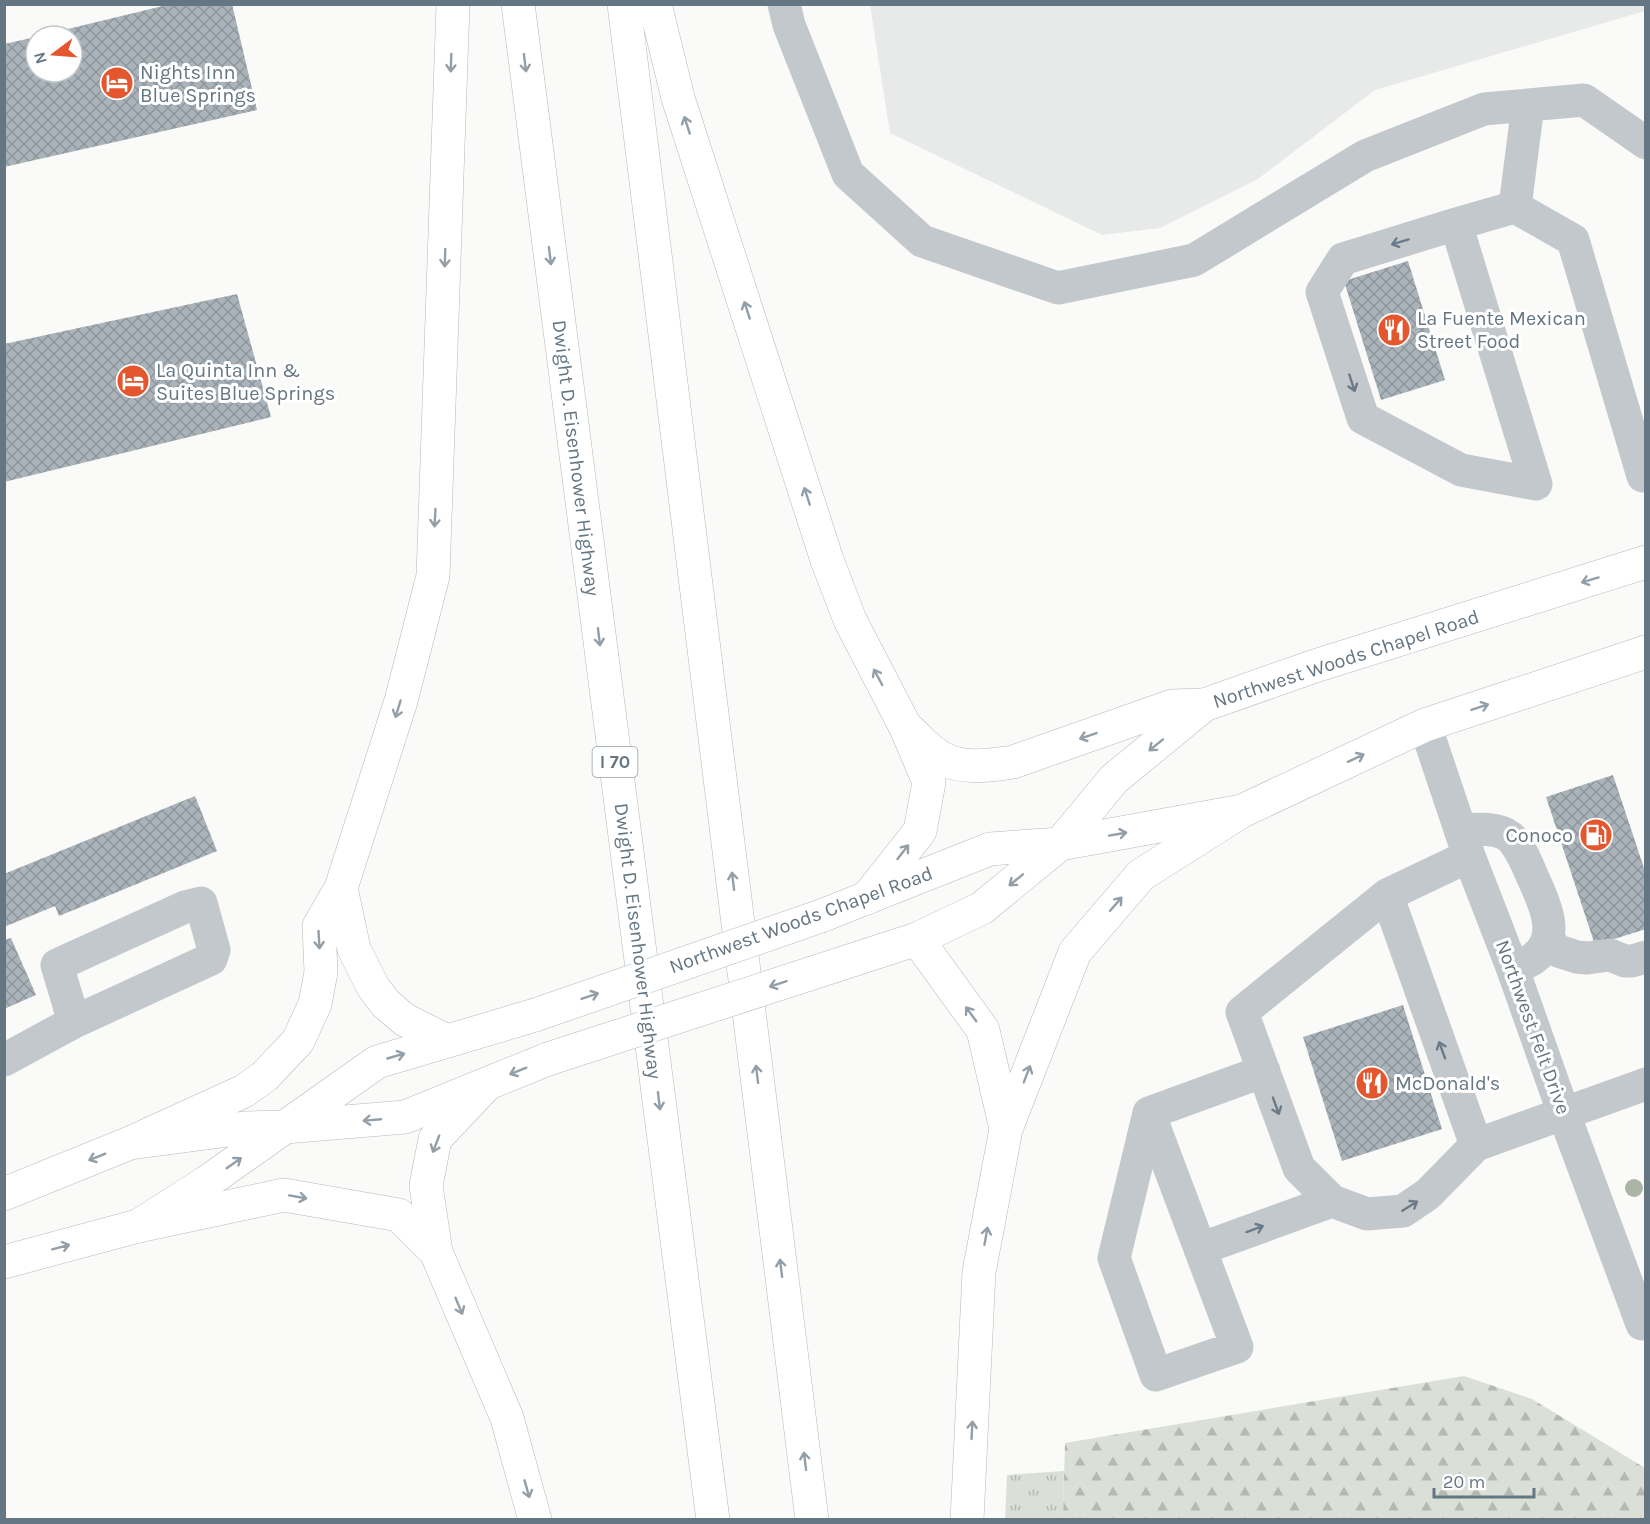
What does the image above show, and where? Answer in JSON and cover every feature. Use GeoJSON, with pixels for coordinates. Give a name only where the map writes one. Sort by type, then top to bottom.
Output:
{"type":"FeatureCollection","features":[{"type":"Feature","properties":{"kind":"main road"},"geometry":{"type":"LineString","coordinates":[[130,1143],[244,1091],[265,1076],[298,1041],[315,1004],[321,972],[319,926],[341,888],[401,701],[433,576],[453,4]]}},
{"type":"Feature","properties":{"kind":"main road","name":"Dwight D. Eisenhower Highway"},"geometry":{"type":"LineString","coordinates":[[518,4],[713,1520]]}},
{"type":"Feature","properties":{"kind":"main road"},"geometry":{"type":"LineString","coordinates":[[624,4],[812,1520]]}},
{"type":"Feature","properties":{"kind":"main road"},"geometry":{"type":"LineString","coordinates":[[655,4],[678,98],[827,560],[850,620],[906,728],[929,782],[920,831],[867,898]]}},
{"type":"Feature","properties":{"kind":"main road","name":"Northwest Woods Chapel Road"},"geometry":{"type":"LineString","coordinates":[[4,1194],[130,1143],[244,1128],[405,1117],[548,1059],[917,939],[982,908],[1060,844],[1114,779],[1204,705],[1315,666],[1646,562]]}},
{"type":"Feature","properties":{"kind":"main road","name":"Northwest Woods Chapel Road"},"geometry":{"type":"LineString","coordinates":[[4,1262],[138,1226],[207,1182],[377,1062],[535,1015],[821,916],[990,849],[1060,844],[1242,811],[1425,725],[1646,652]]}},
{"type":"Feature","properties":{"kind":"main road"},"geometry":{"type":"LineString","coordinates":[[906,728],[943,759],[967,765],[991,765],[1013,762],[1172,706],[1204,705]]}},
{"type":"Feature","properties":{"kind":"main road"},"geometry":{"type":"LineString","coordinates":[[967,1520],[979,1272],[1006,1129],[1075,952],[1141,875],[1242,811]]}},
{"type":"Feature","properties":{"kind":"main road"},"geometry":{"type":"LineString","coordinates":[[341,888],[354,949],[373,987],[386,1004],[405,1020],[447,1041]]}},
{"type":"Feature","properties":{"kind":"main road"},"geometry":{"type":"LineString","coordinates":[[917,939],[983,1030],[1006,1129]]}},
{"type":"Feature","properties":{"kind":"main road"},"geometry":{"type":"LineString","coordinates":[[487,1084],[435,1139],[426,1186],[436,1252],[507,1418],[535,1520]]}},
{"type":"Feature","properties":{"kind":"main road"},"geometry":{"type":"LineString","coordinates":[[138,1226],[284,1195],[399,1215],[436,1252]]}},
{"type":"Feature","properties":{"kind":"street"},"geometry":{"type":"LineString","coordinates":[[784,4],[789,25],[848,174],[922,241],[1058,288],[1194,260],[1365,156],[1484,109],[1584,100],[1646,143]]}},
{"type":"Feature","properties":{"kind":"street"},"geometry":{"type":"LineString","coordinates":[[1515,207],[1528,105]]}},
{"type":"Feature","properties":{"kind":"street"},"geometry":{"type":"LineString","coordinates":[[1456,224],[1536,484],[1461,470],[1363,418],[1322,292],[1343,259],[1456,224],[1515,207],[1573,240],[1643,476]]}},
{"type":"Feature","properties":{"kind":"street","name":"Northwest Felt Drive"},"geometry":{"type":"LineString","coordinates":[[1425,725],[1464,843],[1512,967],[1564,1114],[1642,1324],[1646,1323]]}},
{"type":"Feature","properties":{"kind":"street"},"geometry":{"type":"LineString","coordinates":[[1512,967],[1532,960],[1540,953],[1548,940],[1549,923],[1543,900],[1521,852],[1509,837],[1500,832],[1464,843],[1387,895],[1242,1012],[1299,1168],[1332,1201],[1367,1214],[1403,1211],[1428,1194],[1476,1144],[1564,1114],[1643,1092]]}},
{"type":"Feature","properties":{"kind":"street"},"geometry":{"type":"LineString","coordinates":[[1387,895],[1476,1144]]}},
{"type":"Feature","properties":{"kind":"street"},"geometry":{"type":"LineString","coordinates":[[4,1060],[74,1022],[212,959],[214,950],[201,903],[185,907],[57,965],[74,1022]]}},
{"type":"Feature","properties":{"kind":"street"},"geometry":{"type":"LineString","coordinates":[[1548,940],[1558,951],[1576,957],[1610,955],[1625,961],[1646,957]]}},
{"type":"Feature","properties":{"kind":"street"},"geometry":{"type":"LineString","coordinates":[[1149,1113],[1264,1071]]}},
{"type":"Feature","properties":{"kind":"street"},"geometry":{"type":"LineString","coordinates":[[1149,1113],[1237,1347],[1156,1376],[1114,1258],[1149,1113]]}},
{"type":"Feature","properties":{"kind":"street"},"geometry":{"type":"LineString","coordinates":[[1200,1249],[1332,1201]]}},
{"type":"Feature","properties":{"kind":"shaded area"},"geometry":{"type":"Polygon","coordinates":[[[1645,4],[1645,11],[1375,90],[1258,179],[1160,228],[1102,235],[890,133],[870,5],[1645,4]]]}},
{"type":"Feature","properties":{"kind":"green space"},"geometry":{"type":"Polygon","coordinates":[[[1464,1376],[1532,1399],[1645,1468],[1645,1519],[1063,1519],[1065,1443],[1464,1376]]]}},
{"type":"Feature","properties":{"kind":"green space"},"geometry":{"type":"Polygon","coordinates":[[[1064,1471],[1063,1519],[1005,1520],[1007,1475],[1064,1471]]]}},
{"type":"Feature","properties":{"kind":"building"},"geometry":{"type":"Polygon","coordinates":[[[171,4],[232,4],[257,110],[4,167],[4,44],[24,40],[24,84],[84,84],[84,25],[171,4]]]}},
{"type":"Feature","properties":{"kind":"building","name":"La Fuente Mexican Street Food"},"geometry":{"type":"Polygon","coordinates":[[[1408,261],[1445,380],[1381,400],[1344,281],[1408,261]]]}},
{"type":"Feature","properties":{"kind":"building","name":"La Quinta Inn & Suites Blue Springs"},"geometry":{"type":"Polygon","coordinates":[[[237,294],[271,417],[4,482],[4,344],[237,294]]]}},
{"type":"Feature","properties":{"kind":"building","name":"Conoco"},"geometry":{"type":"Polygon","coordinates":[[[1613,775],[1646,874],[1646,929],[1595,945],[1546,797],[1613,775]]]}},
{"type":"Feature","properties":{"kind":"building"},"geometry":{"type":"Polygon","coordinates":[[[195,796],[217,851],[59,916],[55,906],[4,927],[4,874],[195,796]]]}},
{"type":"Feature","properties":{"kind":"building"},"geometry":{"type":"Polygon","coordinates":[[[11,938],[36,995],[4,1009],[4,940],[11,938]]]}},
{"type":"Feature","properties":{"kind":"building","name":"McDonald's"},"geometry":{"type":"Polygon","coordinates":[[[1403,1005],[1442,1129],[1342,1161],[1303,1037],[1403,1005]]]}},
{"type":"Feature","properties":{"kind":"place","name":"Nights Inn Blue Springs"},"geometry":{"type":"Point","coordinates":[117,83]}},
{"type":"Feature","properties":{"kind":"place","name":"La Fuente Mexican Street Food"},"geometry":{"type":"Point","coordinates":[1394,330]}},
{"type":"Feature","properties":{"kind":"place","name":"La Quinta Inn & Suites Blue Springs"},"geometry":{"type":"Point","coordinates":[133,381]}},
{"type":"Feature","properties":{"kind":"place","name":"Conoco"},"geometry":{"type":"Point","coordinates":[1596,835]}},
{"type":"Feature","properties":{"kind":"place","name":"McDonald's"},"geometry":{"type":"Point","coordinates":[1372,1083]}}]}
